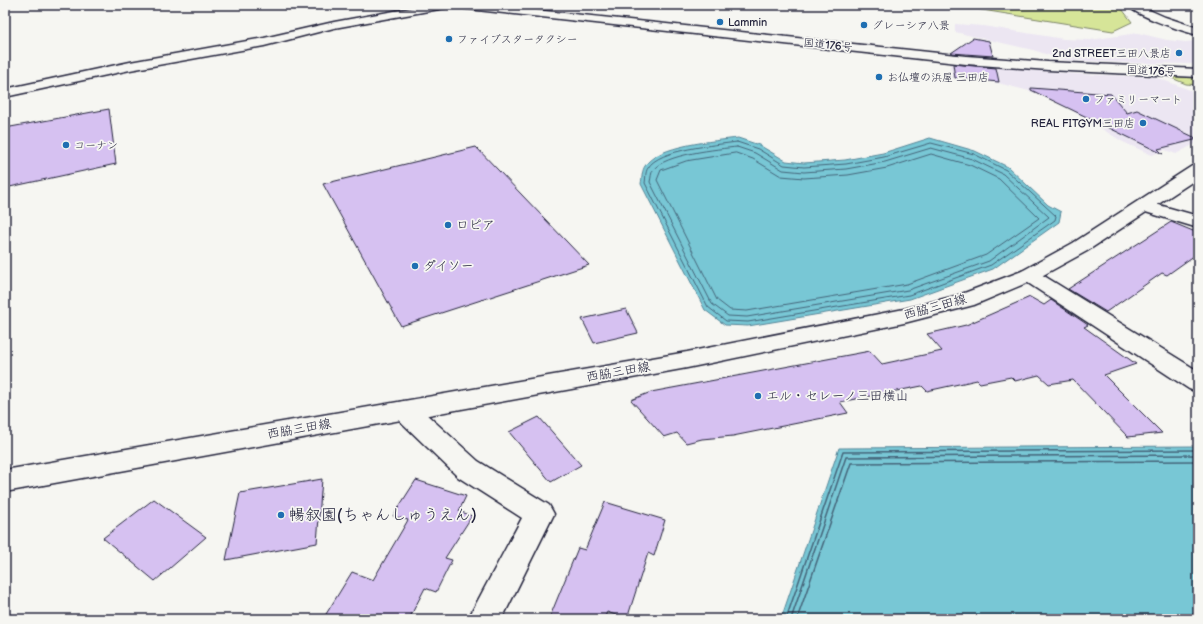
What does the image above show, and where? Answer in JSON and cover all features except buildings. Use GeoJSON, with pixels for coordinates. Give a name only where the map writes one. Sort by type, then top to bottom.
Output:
{"type":"FeatureCollection","features":[{"type":"Feature","properties":{"kind":"main road"},"geometry":{"type":"LineString","coordinates":[[5,93],[130,66],[264,42],[334,25],[445,5]]}},
{"type":"Feature","properties":{"kind":"main road","name":"国道176号"},"geometry":{"type":"LineString","coordinates":[[459,5],[966,60],[1198,74]]}},
{"type":"Feature","properties":{"kind":"main road"},"geometry":{"type":"LineString","coordinates":[[1133,5],[1134,7],[1161,19],[1198,32]]}},
{"type":"Feature","properties":{"kind":"main road","name":"西脇三田線"},"geometry":{"type":"LineString","coordinates":[[5,481],[687,360],[904,316],[966,300],[1029,275],[1080,247],[1198,170]]}},
{"type":"Feature","properties":{"kind":"main road"},"geometry":{"type":"LineString","coordinates":[[1145,206],[1198,222]]}},
{"type":"Feature","properties":{"kind":"main road"},"geometry":{"type":"LineString","coordinates":[[1029,275],[1198,383]]}},
{"type":"Feature","properties":{"kind":"main road"},"geometry":{"type":"LineString","coordinates":[[405,410],[468,469],[539,514],[485,619]]}},
{"type":"Feature","properties":{"kind":"shaded area"},"geometry":{"type":"Polygon","coordinates":[[[955,24],[983,26],[1064,39],[1090,40],[1138,33],[1167,40],[1185,42],[1198,41],[1198,64],[1064,60],[1033,50],[955,32],[955,24]]]}},
{"type":"Feature","properties":{"kind":"shaded area"},"geometry":{"type":"Polygon","coordinates":[[[950,64],[1078,74],[1155,77],[1198,93],[1198,142],[1176,154],[1165,150],[1152,155],[1123,142],[1068,108],[1069,107],[1033,92],[998,83],[952,78],[950,64]]]}},
{"type":"Feature","properties":{"kind":"green space"},"geometry":{"type":"Polygon","coordinates":[[[951,5],[1119,5],[1132,22],[1113,31],[951,5]]]}},
{"type":"Feature","properties":{"kind":"green space"},"geometry":{"type":"Polygon","coordinates":[[[1167,76],[1198,78],[1198,85],[1186,84],[1167,76]]]}},
{"type":"Feature","properties":{"kind":"water"},"geometry":{"type":"Polygon","coordinates":[[[738,138],[759,145],[786,161],[804,163],[845,160],[883,153],[930,138],[975,151],[1008,167],[1048,205],[1061,212],[1059,222],[993,269],[910,299],[748,326],[725,325],[705,310],[641,184],[645,166],[651,159],[661,153],[687,145],[738,138]]]}},
{"type":"Feature","properties":{"kind":"water"},"geometry":{"type":"Polygon","coordinates":[[[1198,446],[1198,619],[781,619],[839,448],[1198,446]]]}},
{"type":"Feature","properties":{"kind":"place","name":"Lammin"},"geometry":{"type":"Point","coordinates":[720,22]}},
{"type":"Feature","properties":{"kind":"place","name":"グレーシア八景"},"geometry":{"type":"Point","coordinates":[864,25]}},
{"type":"Feature","properties":{"kind":"place","name":"ファイブスタータクシー"},"geometry":{"type":"Point","coordinates":[449,39]}},
{"type":"Feature","properties":{"kind":"place","name":"2nd STREET三田八景店"},"geometry":{"type":"Point","coordinates":[1179,53]}},
{"type":"Feature","properties":{"kind":"place","name":"お仏壇の浜屋 三田店"},"geometry":{"type":"Point","coordinates":[879,77]}},
{"type":"Feature","properties":{"kind":"place","name":"ファミリーマート"},"geometry":{"type":"Point","coordinates":[1086,99]}},
{"type":"Feature","properties":{"kind":"place","name":"REAL FITGYM三田店"},"geometry":{"type":"Point","coordinates":[1143,123]}},
{"type":"Feature","properties":{"kind":"place","name":"コーナン"},"geometry":{"type":"Point","coordinates":[66,145]}},
{"type":"Feature","properties":{"kind":"place","name":"ロピア"},"geometry":{"type":"Point","coordinates":[448,225]}},
{"type":"Feature","properties":{"kind":"place","name":"ダイソー"},"geometry":{"type":"Point","coordinates":[415,266]}},
{"type":"Feature","properties":{"kind":"place","name":"エル・セレーノ三田横山"},"geometry":{"type":"Point","coordinates":[758,396]}},
{"type":"Feature","properties":{"kind":"place","name":"暢叙園(ちゃんしゅうえん)"},"geometry":{"type":"Point","coordinates":[281,515]}}]}
